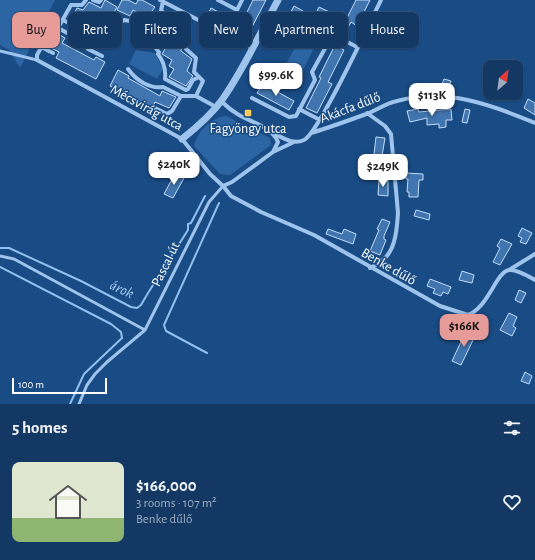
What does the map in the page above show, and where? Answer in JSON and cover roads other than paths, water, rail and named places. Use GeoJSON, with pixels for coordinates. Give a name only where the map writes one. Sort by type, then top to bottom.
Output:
{"type":"FeatureCollection","features":[{"type":"Feature","properties":{"kind":"street"},"geometry":{"type":"LineString","coordinates":[[60,25],[71,5],[82,5],[86,0]]}},
{"type":"Feature","properties":{"kind":"street"},"geometry":{"type":"LineString","coordinates":[[93,0],[99,2],[101,0]]}},
{"type":"Feature","properties":{"kind":"street"},"geometry":{"type":"LineString","coordinates":[[218,0],[237,10],[242,0]]}},
{"type":"Feature","properties":{"kind":"street"},"geometry":{"type":"LineString","coordinates":[[182,139],[195,129],[218,104],[252,48],[278,0]]}},
{"type":"Feature","properties":{"kind":"street"},"geometry":{"type":"LineString","coordinates":[[375,12],[381,0]]}},
{"type":"Feature","properties":{"kind":"street"},"geometry":{"type":"LineString","coordinates":[[196,96],[202,81],[194,72],[196,58],[186,49],[185,43],[178,39],[177,32],[170,27],[173,18],[161,11],[161,1],[199,21]]}},
{"type":"Feature","properties":{"kind":"street"},"geometry":{"type":"LineString","coordinates":[[63,20],[86,32],[94,26],[102,24],[116,26],[124,20],[130,21]]}},
{"type":"Feature","properties":{"kind":"street"},"geometry":{"type":"LineString","coordinates":[[60,29],[84,42],[88,49],[102,56]]}},
{"type":"Feature","properties":{"kind":"street"},"geometry":{"type":"LineString","coordinates":[[37,60],[41,48]]}},
{"type":"Feature","properties":{"kind":"street"},"geometry":{"type":"LineString","coordinates":[[43,48],[53,53]]}},
{"type":"Feature","properties":{"kind":"street"},"geometry":{"type":"LineString","coordinates":[[157,48],[166,72],[165,80],[188,90],[193,80],[199,77]]}},
{"type":"Feature","properties":{"kind":"street"},"geometry":{"type":"LineString","coordinates":[[252,98],[289,118],[296,116],[315,80],[312,72],[325,48]]}},
{"type":"Feature","properties":{"kind":"street"},"geometry":{"type":"LineString","coordinates":[[223,186],[232,182],[273,152],[292,143],[305,140],[312,133],[357,48]]}},
{"type":"Feature","properties":{"kind":"street","name":"Mécsvirág utca"},"geometry":{"type":"LineString","coordinates":[[37,60],[182,139],[210,174],[223,186]]}},
{"type":"Feature","properties":{"kind":"street","name":"Mécsvirág utca"},"geometry":{"type":"LineString","coordinates":[[128,69],[135,79],[155,88],[163,86],[181,96],[196,96],[218,104],[273,133]]}},
{"type":"Feature","properties":{"kind":"street","name":"Mécsvirág utca"},"geometry":{"type":"LineString","coordinates":[[155,108],[167,114],[172,111],[181,96]]}},
{"type":"Feature","properties":{"kind":"street","name":"Akácfa dűlő"},"geometry":{"type":"LineString","coordinates":[[312,133],[368,113],[395,101],[409,98],[438,97],[470,99],[505,110],[535,123]]}},
{"type":"Feature","properties":{"kind":"street"},"geometry":{"type":"LineString","coordinates":[[299,109],[320,120]]}},
{"type":"Feature","properties":{"kind":"street"},"geometry":{"type":"LineString","coordinates":[[368,113],[385,126],[392,134],[398,213],[397,225],[391,250],[386,258],[370,268]]}},
{"type":"Feature","properties":{"kind":"street"},"geometry":{"type":"LineString","coordinates":[[273,133],[292,143]]}},
{"type":"Feature","properties":{"kind":"street"},"geometry":{"type":"LineString","coordinates":[[273,133],[278,142],[273,152]]}},
{"type":"Feature","properties":{"kind":"street","name":"Benke dűlő"},"geometry":{"type":"LineString","coordinates":[[223,186],[231,196],[261,212],[314,235],[370,268],[440,306],[468,315],[478,309],[486,300],[500,276],[535,254]]}},
{"type":"Feature","properties":{"kind":"street"},"geometry":{"type":"LineString","coordinates":[[509,270],[516,271],[535,280]]}},
{"type":"Feature","properties":{"kind":"lane"},"geometry":{"type":"LineString","coordinates":[[0,51],[37,60]]}},
{"type":"Feature","properties":{"kind":"lane"},"geometry":{"type":"LineString","coordinates":[[184,169],[192,153]]}},
{"type":"Feature","properties":{"kind":"lane","name":"Pascal út"},"geometry":{"type":"LineString","coordinates":[[79,404],[87,385],[95,374],[145,330],[209,202],[223,186]]}},
{"type":"Feature","properties":{"kind":"lane"},"geometry":{"type":"LineString","coordinates":[[0,256],[14,260],[145,330]]}},
{"type":"Feature","properties":{"kind":"waterway","name":"árok"},"geometry":{"type":"LineString","coordinates":[[0,248],[9,248],[81,281],[131,307],[137,308],[141,305],[188,230],[188,224],[191,223],[205,196]]}},
{"type":"Feature","properties":{"kind":"waterway"},"geometry":{"type":"LineString","coordinates":[[207,353],[166,331],[164,325],[219,203]]}},
{"type":"Feature","properties":{"kind":"waterway","name":"árok"},"geometry":{"type":"LineString","coordinates":[[0,267],[111,324],[121,332],[122,338],[84,374],[70,404]]}},
{"type":"Feature","properties":{"kind":"place","name":"Fagyöngy utca"},"geometry":{"type":"Point","coordinates":[248,113]}}]}
